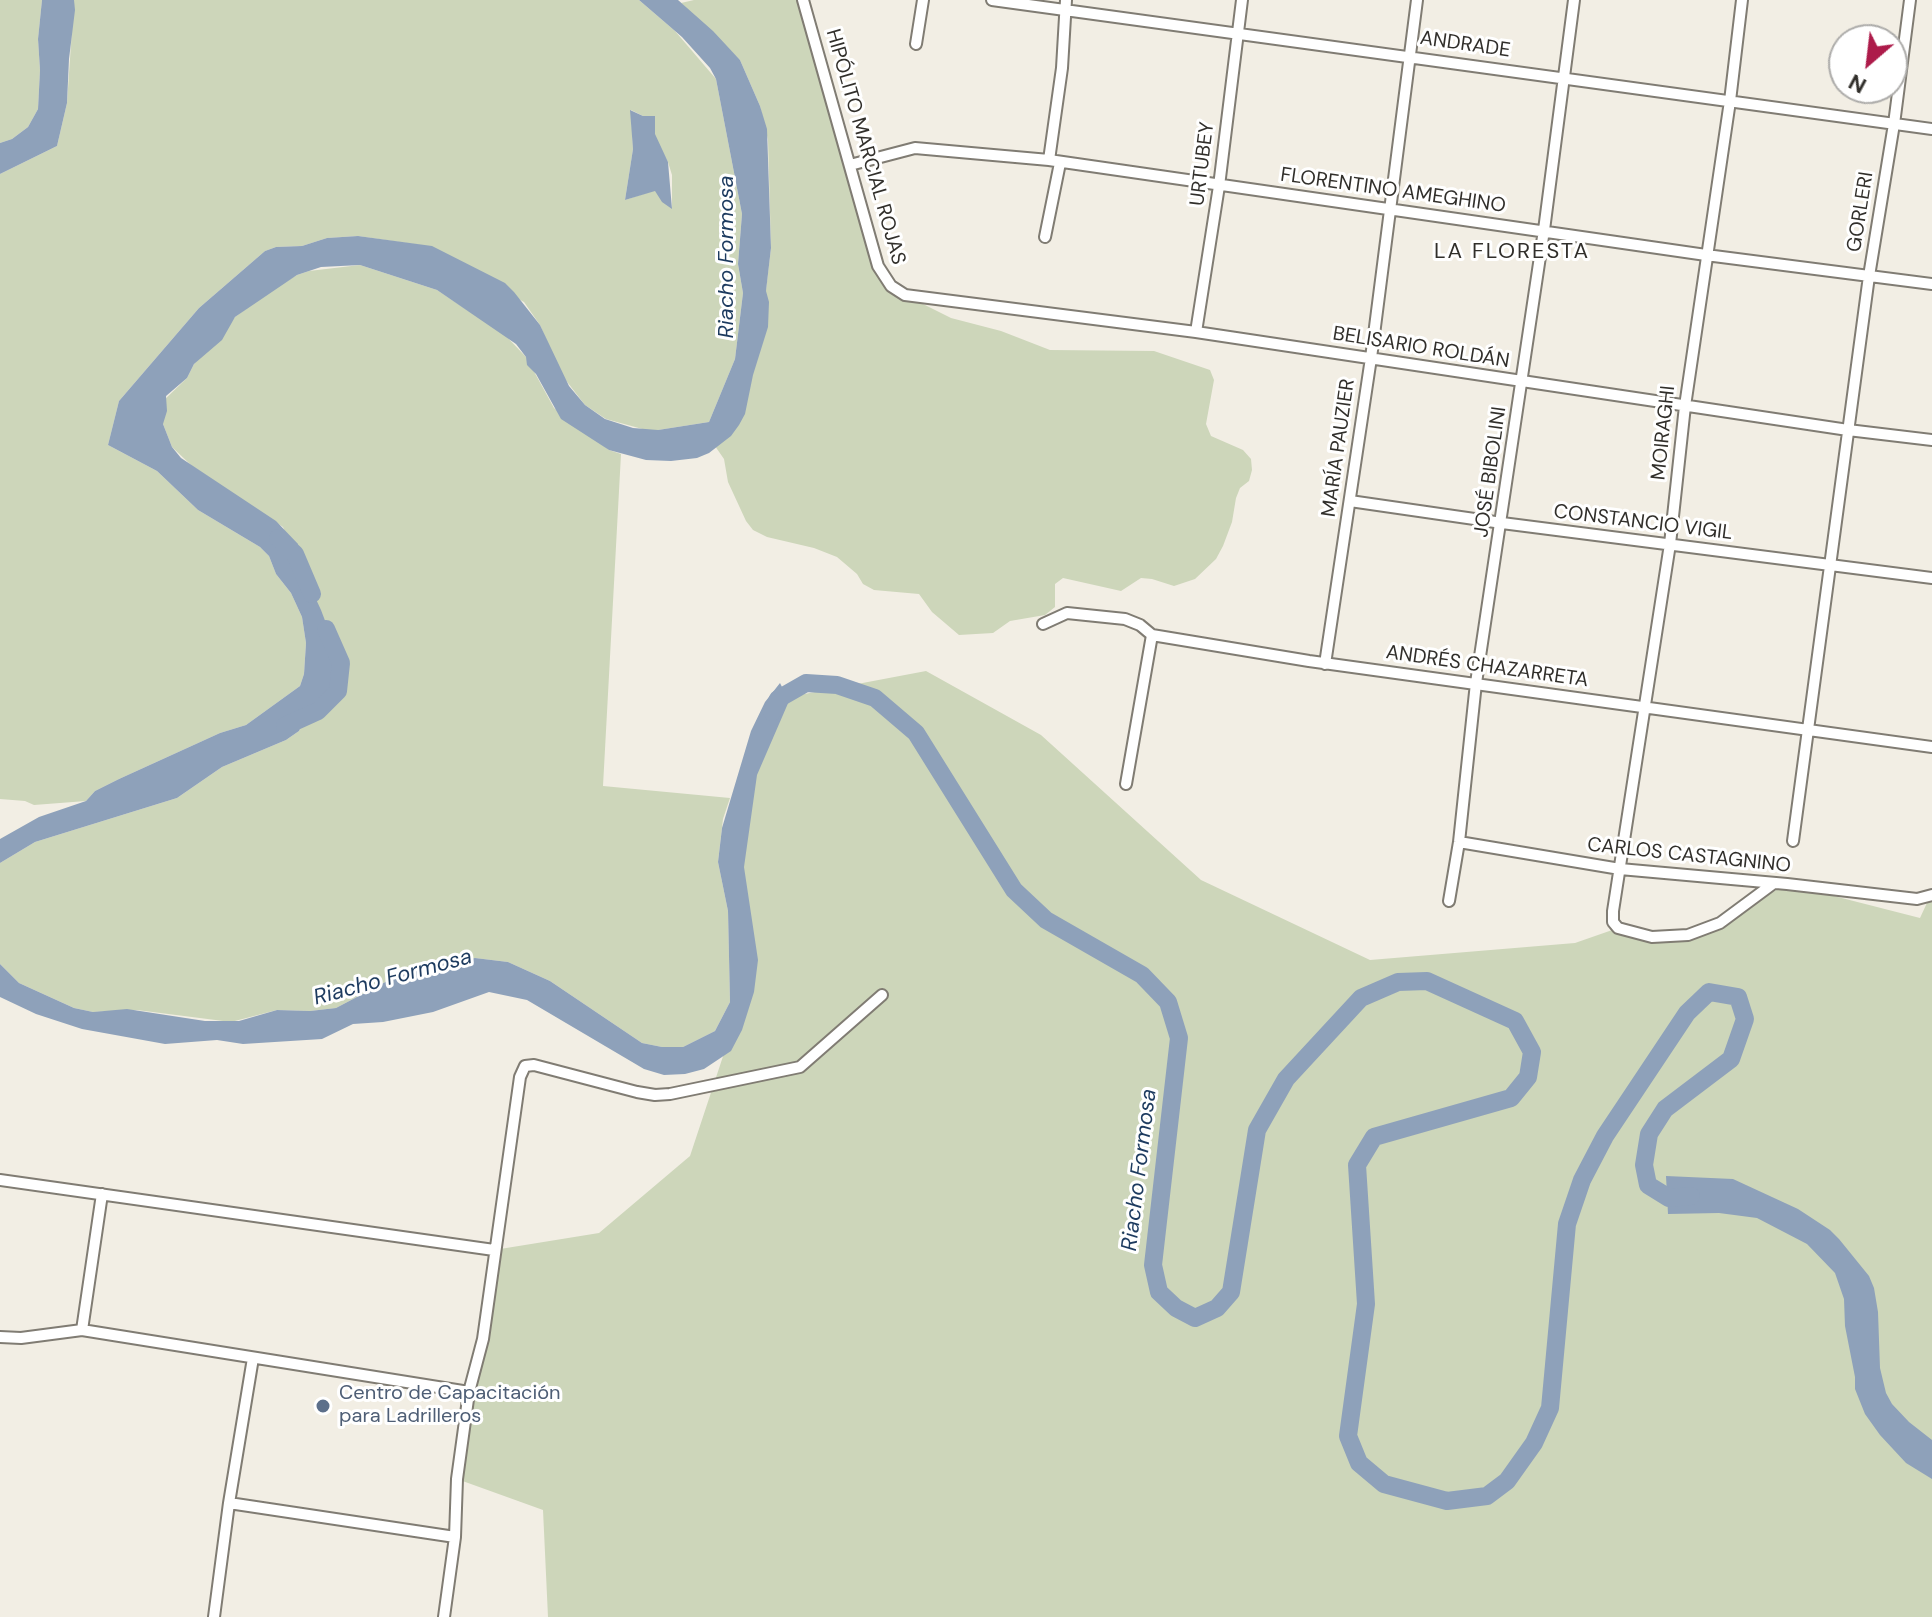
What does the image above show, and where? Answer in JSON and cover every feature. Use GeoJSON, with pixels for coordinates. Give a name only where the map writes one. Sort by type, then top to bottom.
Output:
{"type":"FeatureCollection","features":[{"type":"Feature","properties":{"kind":"street","name":"HIPÓLITO MARCIAL ROJAS"},"geometry":{"type":"LineString","coordinates":[[803,0],[878,266],[891,286],[905,295]]}},
{"type":"Feature","properties":{"kind":"street"},"geometry":{"type":"LineString","coordinates":[[916,44],[923,0]]}},
{"type":"Feature","properties":{"kind":"street","name":"ANDRADE"},"geometry":{"type":"LineString","coordinates":[[992,0],[1065,6],[1932,129]]}},
{"type":"Feature","properties":{"kind":"street","name":"URTUBEY"},"geometry":{"type":"LineString","coordinates":[[1196,332],[1219,186],[1242,0]]}},
{"type":"Feature","properties":{"kind":"street","name":"MARÍA PAUZIER"},"geometry":{"type":"LineString","coordinates":[[1325,664],[1371,358],[1417,0]]}},
{"type":"Feature","properties":{"kind":"street","name":"JOSÉ BIBOLINI"},"geometry":{"type":"LineString","coordinates":[[1449,901],[1459,842],[1476,683],[1502,523],[1574,0]]}},
{"type":"Feature","properties":{"kind":"street","name":"MOIRAGHI"},"geometry":{"type":"LineString","coordinates":[[1742,0],[1685,406],[1670,544],[1613,922],[1618,928],[1652,937],[1688,935],[1720,923],[1774,883]]}},
{"type":"Feature","properties":{"kind":"street","name":"GORLERI"},"geometry":{"type":"LineString","coordinates":[[1793,841],[1869,276],[1910,0]]}},
{"type":"Feature","properties":{"kind":"street"},"geometry":{"type":"LineString","coordinates":[[1045,237],[1054,161],[1065,6]]}},
{"type":"Feature","properties":{"kind":"street","name":"FLORENTINO AMEGHINO"},"geometry":{"type":"LineString","coordinates":[[850,165],[915,148],[1054,161],[1706,255],[1932,284]]}},
{"type":"Feature","properties":{"kind":"street","name":"BELISARIO ROLDÁN"},"geometry":{"type":"LineString","coordinates":[[905,295],[1196,332],[1932,440]]}},
{"type":"Feature","properties":{"kind":"street","name":"CONSTANCIO VIGIL"},"geometry":{"type":"LineString","coordinates":[[1350,501],[1932,578]]}},
{"type":"Feature","properties":{"kind":"street","name":"ANDRÉS CHAZARRETA"},"geometry":{"type":"LineString","coordinates":[[1043,624],[1067,613],[1125,619],[1140,625],[1152,635],[1325,664],[1932,747]]}},
{"type":"Feature","properties":{"kind":"street"},"geometry":{"type":"LineString","coordinates":[[1126,784],[1152,635]]}},
{"type":"Feature","properties":{"kind":"street","name":"CARLOS CASTAGNINO"},"geometry":{"type":"LineString","coordinates":[[1459,842],[1620,869],[1917,899],[1932,895]]}},
{"type":"Feature","properties":{"kind":"street"},"geometry":{"type":"LineString","coordinates":[[444,1617],[469,1392],[483,1339],[520,1077],[525,1066],[534,1065],[637,1092],[670,1094],[800,1067],[882,995]]}},
{"type":"Feature","properties":{"kind":"street"},"geometry":{"type":"LineString","coordinates":[[0,1180],[494,1250]]}},
{"type":"Feature","properties":{"kind":"street"},"geometry":{"type":"LineString","coordinates":[[82,1330],[102,1194]]}},
{"type":"Feature","properties":{"kind":"street"},"geometry":{"type":"LineString","coordinates":[[0,1337],[21,1338],[82,1330],[469,1392]]}},
{"type":"Feature","properties":{"kind":"street"},"geometry":{"type":"LineString","coordinates":[[214,1617],[253,1358]]}},
{"type":"Feature","properties":{"kind":"street"},"geometry":{"type":"LineString","coordinates":[[229,1503],[455,1537]]}},
{"type":"Feature","properties":{"kind":"green space"},"geometry":{"type":"Polygon","coordinates":[[[0,0],[42,0],[38,39],[38,109],[28,127],[12,139],[0,143],[0,0]]]}},
{"type":"Feature","properties":{"kind":"green space"},"geometry":{"type":"Polygon","coordinates":[[[74,0],[639,0],[675,31],[716,79],[742,214],[738,264],[743,293],[735,359],[709,422],[646,430],[606,419],[585,405],[561,374],[540,325],[524,302],[420,245],[358,236],[327,238],[302,246],[276,247],[265,251],[199,308],[119,401],[108,445],[157,471],[198,510],[260,547],[269,556],[276,574],[291,593],[302,617],[306,643],[300,686],[246,725],[220,733],[119,779],[95,791],[86,801],[34,805],[0,799],[0,174],[57,146],[67,103],[74,0]],[[631,110],[633,149],[625,200],[655,190],[672,208],[672,175],[668,162],[643,116],[631,110]]]}},
{"type":"Feature","properties":{"kind":"green space"},"geometry":{"type":"Polygon","coordinates":[[[694,0],[803,0],[878,266],[905,295],[951,318],[1001,331],[1050,350],[1154,351],[1210,370],[1214,380],[1206,424],[1211,436],[1243,450],[1251,459],[1252,470],[1249,481],[1240,488],[1236,498],[1232,522],[1223,546],[1216,559],[1195,579],[1174,586],[1141,578],[1121,591],[1063,578],[1055,584],[1055,607],[1045,615],[1010,621],[993,633],[959,635],[932,612],[919,594],[874,590],[863,584],[857,574],[837,557],[753,530],[728,482],[724,459],[708,436],[766,290],[771,248],[768,140],[760,106],[740,60],[681,3],[694,0]]]}},
{"type":"Feature","properties":{"kind":"green space"},"geometry":{"type":"Polygon","coordinates":[[[360,265],[437,290],[505,335],[526,357],[554,408],[609,450],[621,454],[603,786],[730,798],[723,819],[718,862],[728,911],[730,1002],[715,1031],[683,1047],[642,1043],[550,981],[508,962],[475,958],[412,968],[336,1008],[277,1010],[231,1022],[137,1010],[93,1012],[74,1008],[19,983],[0,964],[0,863],[35,842],[177,798],[222,767],[286,740],[299,731],[305,717],[338,691],[341,663],[283,527],[192,466],[172,447],[163,424],[160,404],[187,378],[194,364],[235,317],[270,291],[309,271],[360,265]]]}},
{"type":"Feature","properties":{"kind":"green space"},"geometry":{"type":"Polygon","coordinates":[[[926,671],[1041,735],[1201,880],[1370,960],[1575,943],[1618,928],[1652,937],[1706,930],[1787,884],[1920,918],[1932,892],[1932,1617],[548,1617],[543,1510],[457,1479],[494,1250],[599,1233],[690,1156],[739,1008],[735,843],[778,699],[926,671]]]}},
{"type":"Feature","properties":{"kind":"water"},"geometry":{"type":"Polygon","coordinates":[[[42,0],[74,0],[67,103],[57,146],[0,174],[0,143],[12,139],[28,127],[38,109],[38,39],[42,0]]]}},
{"type":"Feature","properties":{"kind":"water"},"geometry":{"type":"Polygon","coordinates":[[[639,0],[678,0],[713,31],[740,60],[767,129],[771,248],[766,291],[768,327],[745,414],[731,436],[697,458],[671,461],[646,460],[609,450],[561,419],[516,344],[437,290],[360,265],[321,267],[297,275],[235,317],[222,340],[194,364],[187,378],[166,396],[167,411],[163,424],[172,447],[181,458],[276,521],[298,544],[295,554],[341,663],[326,703],[305,717],[299,731],[286,740],[222,767],[177,798],[35,842],[0,863],[0,839],[39,817],[86,801],[95,791],[119,779],[220,733],[246,725],[300,686],[306,643],[302,617],[291,593],[276,574],[269,556],[260,547],[198,510],[157,471],[108,445],[119,401],[199,308],[265,251],[276,247],[302,246],[327,238],[358,236],[432,246],[505,283],[514,292],[540,325],[569,386],[585,405],[605,419],[633,428],[658,430],[709,422],[735,359],[743,293],[738,264],[742,214],[716,79],[682,37],[639,0]]]}},
{"type":"Feature","properties":{"kind":"water"},"geometry":{"type":"Polygon","coordinates":[[[630,110],[643,116],[655,116],[655,134],[668,162],[672,209],[662,202],[655,191],[625,200],[633,149],[630,110]]]}},
{"type":"Feature","properties":{"kind":"water"},"geometry":{"type":"Polygon","coordinates":[[[780,683],[789,701],[757,775],[744,867],[758,960],[754,992],[742,1030],[731,1051],[704,1069],[664,1075],[644,1069],[527,1000],[489,992],[433,1012],[383,1022],[353,1024],[322,1039],[243,1044],[217,1040],[165,1044],[82,1029],[36,1014],[0,997],[0,964],[19,983],[74,1008],[93,1012],[127,1009],[205,1021],[239,1021],[277,1010],[336,1008],[412,968],[475,958],[508,962],[550,981],[642,1043],[683,1047],[715,1031],[730,1002],[728,911],[718,862],[722,828],[751,731],[765,702],[780,683]]]}},
{"type":"Feature","properties":{"kind":"water"},"geometry":{"type":"Polygon","coordinates":[[[1666,1176],[1733,1179],[1798,1209],[1839,1239],[1869,1276],[1874,1288],[1880,1368],[1886,1393],[1909,1422],[1932,1440],[1932,1479],[1906,1463],[1865,1414],[1855,1389],[1844,1299],[1835,1273],[1807,1244],[1757,1218],[1719,1213],[1668,1214],[1666,1176]]]}},
{"type":"Feature","properties":{"kind":"waterway","name":"Riacho Formosa"},"geometry":{"type":"LineString","coordinates":[[278,538],[295,554],[312,594]]}},
{"type":"Feature","properties":{"kind":"waterway","name":"Riacho Formosa"},"geometry":{"type":"LineString","coordinates":[[285,726],[318,711],[338,691],[341,663],[326,629]]}},
{"type":"Feature","properties":{"kind":"waterway","name":"Riacho Formosa"},"geometry":{"type":"LineString","coordinates":[[772,712],[778,699],[806,683],[837,685],[875,698],[916,733],[1014,890],[1046,920],[1142,975],[1168,1002],[1179,1038],[1153,1265],[1159,1292],[1176,1308],[1195,1318],[1217,1308],[1231,1292],[1257,1130],[1286,1079],[1361,998],[1398,982],[1427,981],[1515,1021],[1532,1052],[1528,1077],[1511,1098],[1374,1137],[1357,1165],[1366,1304],[1348,1436],[1359,1463],[1384,1484],[1447,1501],[1487,1496],[1507,1481],[1534,1443],[1550,1408],[1567,1224],[1582,1180],[1605,1136],[1687,1013],[1709,992],[1738,997],[1745,1019],[1731,1059],[1665,1109],[1649,1134],[1644,1165],[1648,1185],[1669,1198],[1691,1196]]}},
{"type":"Feature","properties":{"kind":"place","name":"Centro de Capacitación para Ladrilleros"},"geometry":{"type":"Point","coordinates":[323,1406]}},
{"type":"Feature","properties":{"kind":"district","name":"LA FLORESTA"},"geometry":{"type":"Point","coordinates":[1512,252]}}]}
